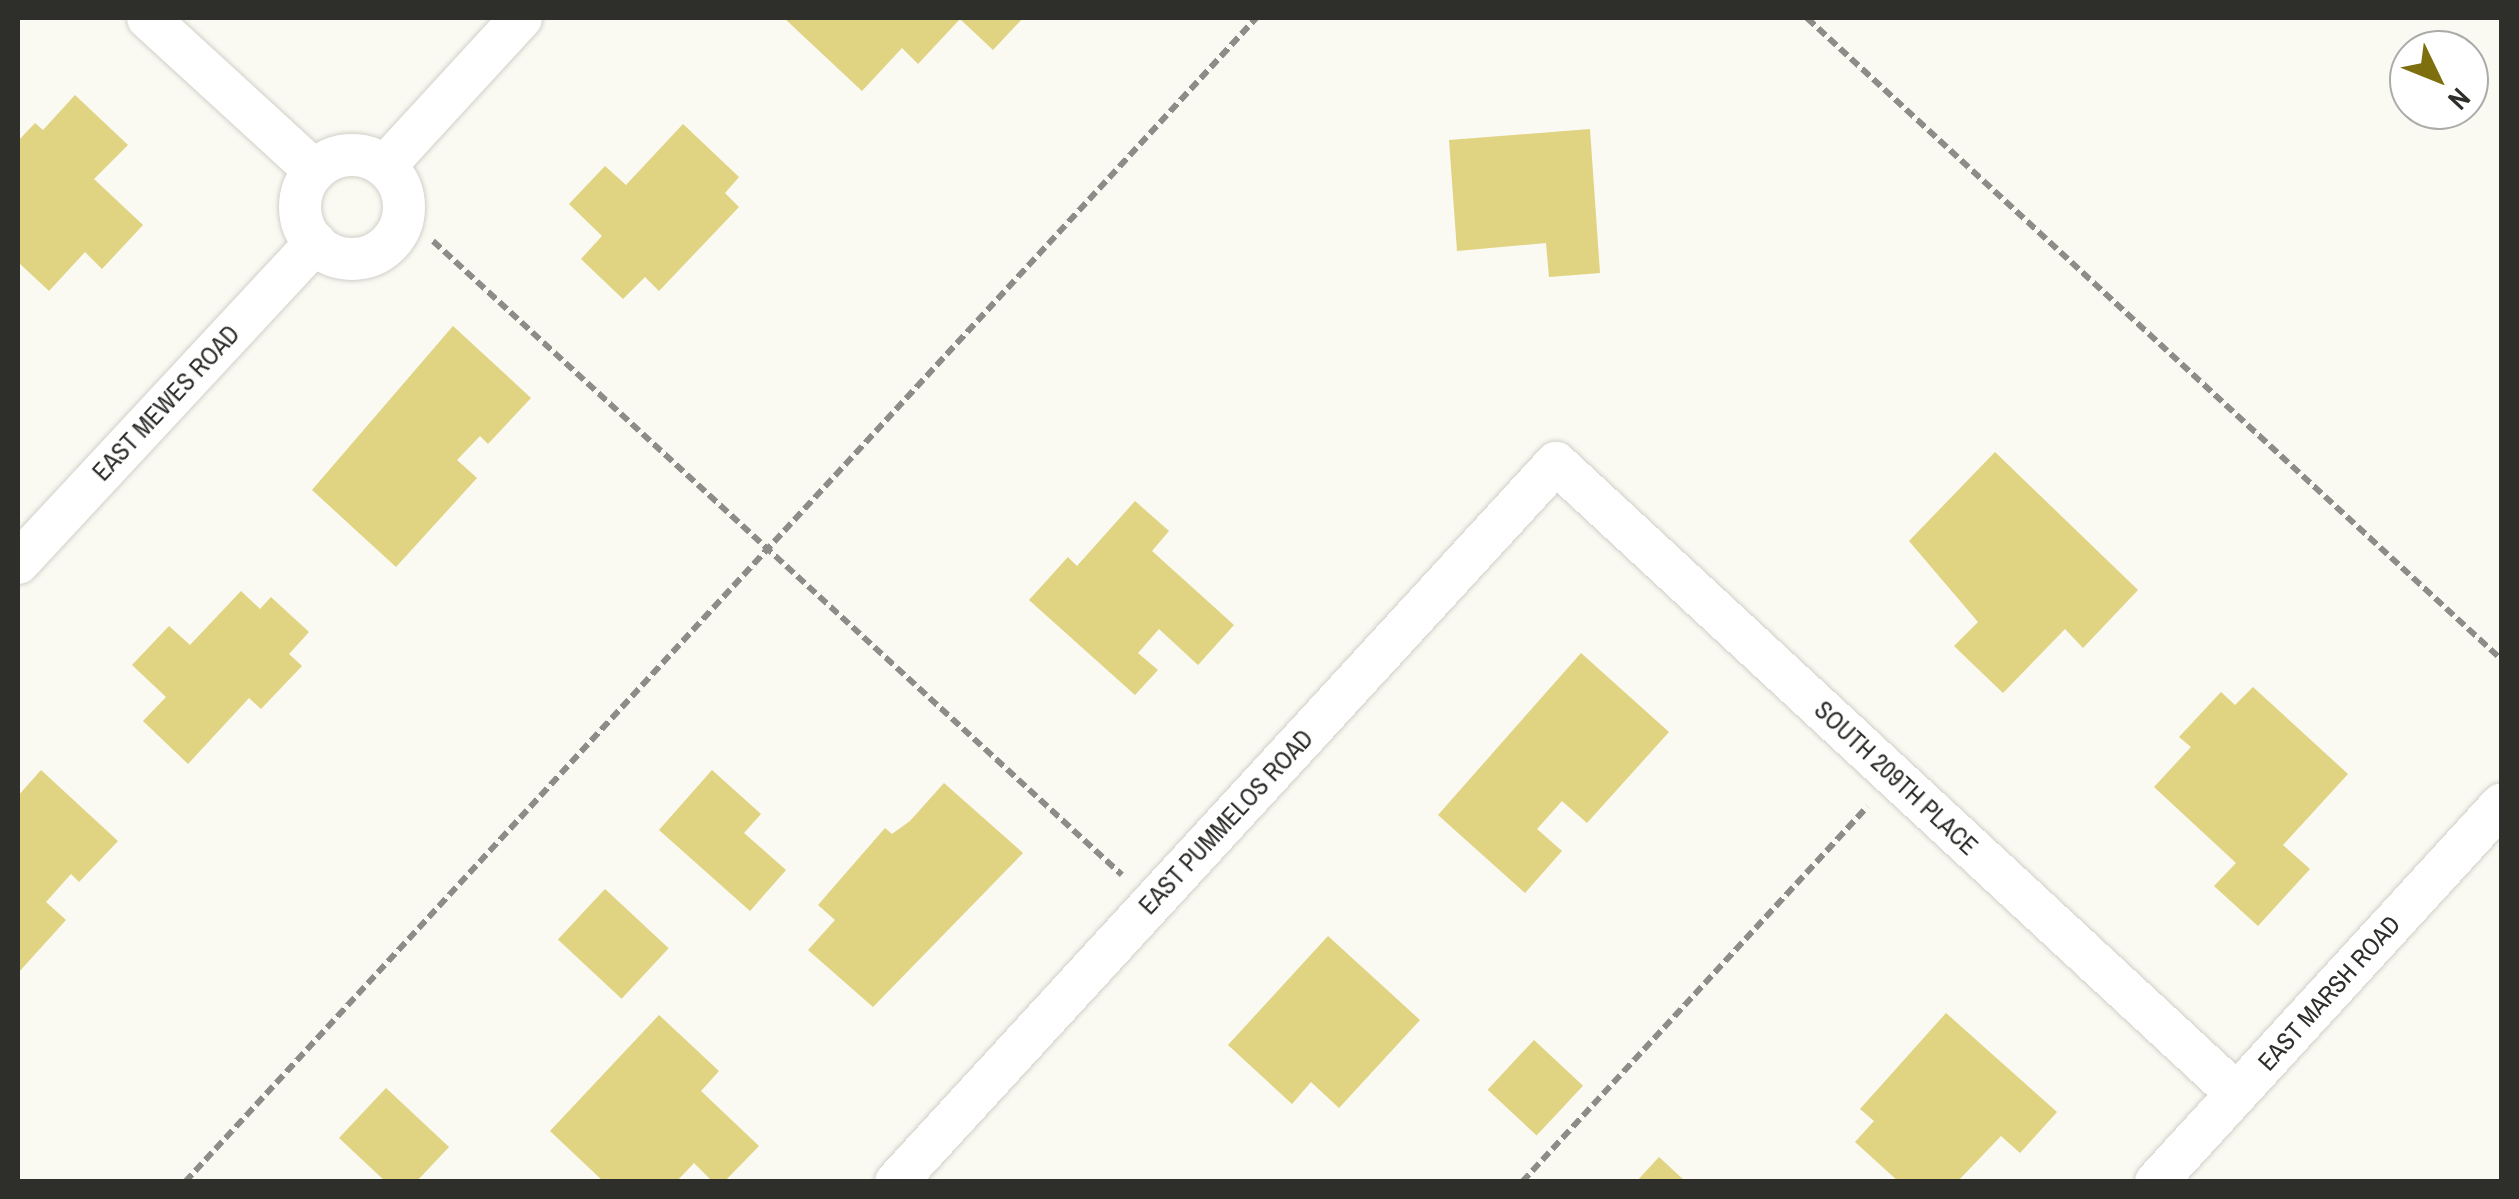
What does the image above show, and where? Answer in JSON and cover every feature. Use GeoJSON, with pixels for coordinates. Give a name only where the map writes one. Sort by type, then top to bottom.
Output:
{"type":"FeatureCollection","features":[{"type":"Feature","properties":{"kind":"street"},"geometry":{"type":"LineString","coordinates":[[148,18],[315,171]]}},
{"type":"Feature","properties":{"kind":"street"},"geometry":{"type":"LineString","coordinates":[[385,166],[521,18]]}},
{"type":"Feature","properties":{"kind":"street"},"geometry":{"type":"LineString","coordinates":[[341,156],[385,166],[404,211],[390,242],[344,258],[315,243],[300,207],[315,171],[341,156]]}},
{"type":"Feature","properties":{"kind":"street","name":"EAST MEWES ROAD"},"geometry":{"type":"LineString","coordinates":[[18,563],[315,243]]}},
{"type":"Feature","properties":{"kind":"street","name":"SOUTH 209TH PLACE"},"geometry":{"type":"LineString","coordinates":[[1556,463],[2237,1094]]}},
{"type":"Feature","properties":{"kind":"street","name":"EAST PUMMELOS ROAD"},"geometry":{"type":"LineString","coordinates":[[896,1182],[1556,463]]}},
{"type":"Feature","properties":{"kind":"street","name":"EAST MARSH ROAD"},"geometry":{"type":"LineString","coordinates":[[2156,1182],[2502,804]]}},
{"type":"Feature","properties":{"kind":"path"},"geometry":{"type":"LineString","coordinates":[[185,1182],[1256,18]]}},
{"type":"Feature","properties":{"kind":"path"},"geometry":{"type":"LineString","coordinates":[[1808,18],[2502,660]]}},
{"type":"Feature","properties":{"kind":"path"},"geometry":{"type":"LineString","coordinates":[[433,241],[1152,902]]}},
{"type":"Feature","properties":{"kind":"path"},"geometry":{"type":"LineString","coordinates":[[1522,1182],[1895,777]]}},
{"type":"Feature","properties":{"kind":"building"},"geometry":{"type":"Polygon","coordinates":[[[784,18],[1023,18],[993,50],[960,19],[918,64],[902,48],[862,91],[784,18]]]}},
{"type":"Feature","properties":{"kind":"building"},"geometry":{"type":"Polygon","coordinates":[[[75,95],[128,145],[94,179],[143,225],[102,269],[85,252],[49,291],[18,262],[18,141],[35,123],[43,130],[75,95]]]}},
{"type":"Feature","properties":{"kind":"building"},"geometry":{"type":"Polygon","coordinates":[[[683,124],[739,177],[725,193],[739,207],[659,291],[645,277],[623,299],[581,259],[602,236],[569,204],[605,166],[626,185],[683,124]]]}},
{"type":"Feature","properties":{"kind":"building"},"geometry":{"type":"Polygon","coordinates":[[[1590,129],[1600,273],[1549,277],[1546,243],[1457,251],[1449,140],[1590,129]]]}},
{"type":"Feature","properties":{"kind":"building"},"geometry":{"type":"Polygon","coordinates":[[[453,326],[531,398],[488,444],[480,436],[457,460],[477,478],[396,567],[312,490],[453,326]]]}},
{"type":"Feature","properties":{"kind":"building"},"geometry":{"type":"Polygon","coordinates":[[[1995,452],[2138,590],[2083,648],[2065,629],[2003,693],[1954,646],[1978,622],[1909,541],[1995,452]]]}},
{"type":"Feature","properties":{"kind":"building"},"geometry":{"type":"Polygon","coordinates":[[[1135,501],[1169,531],[1152,551],[1234,625],[1198,665],[1159,629],[1138,653],[1158,670],[1135,695],[1029,600],[1068,557],[1077,566],[1135,501]]]}},
{"type":"Feature","properties":{"kind":"building"},"geometry":{"type":"Polygon","coordinates":[[[241,591],[260,609],[271,597],[309,632],[289,654],[302,666],[261,709],[249,698],[188,764],[143,721],[166,697],[132,665],[169,626],[190,645],[241,591]]]}},
{"type":"Feature","properties":{"kind":"building"},"geometry":{"type":"Polygon","coordinates":[[[1581,653],[1669,732],[1587,823],[1562,801],[1537,829],[1562,851],[1525,893],[1438,815],[1581,653]]]}},
{"type":"Feature","properties":{"kind":"building"},"geometry":{"type":"Polygon","coordinates":[[[2253,687],[2348,774],[2283,845],[2310,869],[2258,926],[2214,886],[2236,863],[2154,787],[2191,747],[2179,737],[2221,692],[2235,705],[2253,687]]]}},
{"type":"Feature","properties":{"kind":"building"},"geometry":{"type":"Polygon","coordinates":[[[41,770],[118,841],[79,882],[71,874],[46,902],[66,920],[18,973],[18,796],[41,770]]]}},
{"type":"Feature","properties":{"kind":"building"},"geometry":{"type":"Polygon","coordinates":[[[712,770],[761,814],[744,833],[786,870],[750,911],[659,830],[712,770]]]}},
{"type":"Feature","properties":{"kind":"building"},"geometry":{"type":"Polygon","coordinates":[[[944,783],[1023,853],[873,1007],[808,950],[835,920],[818,905],[885,828],[892,834],[910,821],[944,783]]]}},
{"type":"Feature","properties":{"kind":"building"},"geometry":{"type":"Polygon","coordinates":[[[605,889],[669,948],[622,999],[558,939],[605,889]]]}},
{"type":"Feature","properties":{"kind":"building"},"geometry":{"type":"Polygon","coordinates":[[[1328,936],[1420,1020],[1339,1108],[1311,1082],[1292,1104],[1228,1045],[1328,936]]]}},
{"type":"Feature","properties":{"kind":"building"},"geometry":{"type":"Polygon","coordinates":[[[1946,1013],[2057,1112],[2020,1153],[2001,1136],[1957,1182],[1899,1182],[1855,1142],[1874,1121],[1860,1109],[1946,1013]]]}},
{"type":"Feature","properties":{"kind":"building"},"geometry":{"type":"Polygon","coordinates":[[[659,1015],[719,1071],[701,1091],[759,1146],[724,1182],[713,1182],[694,1163],[676,1182],[604,1182],[550,1131],[659,1015]]]}},
{"type":"Feature","properties":{"kind":"building"},"geometry":{"type":"Polygon","coordinates":[[[1534,1040],[1583,1086],[1537,1135],[1488,1090],[1534,1040]]]}},
{"type":"Feature","properties":{"kind":"building"},"geometry":{"type":"Polygon","coordinates":[[[386,1088],[449,1147],[416,1182],[386,1182],[339,1138],[386,1088]]]}},
{"type":"Feature","properties":{"kind":"building"},"geometry":{"type":"Polygon","coordinates":[[[1659,1157],[1686,1182],[1636,1182],[1659,1157]]]}}]}
